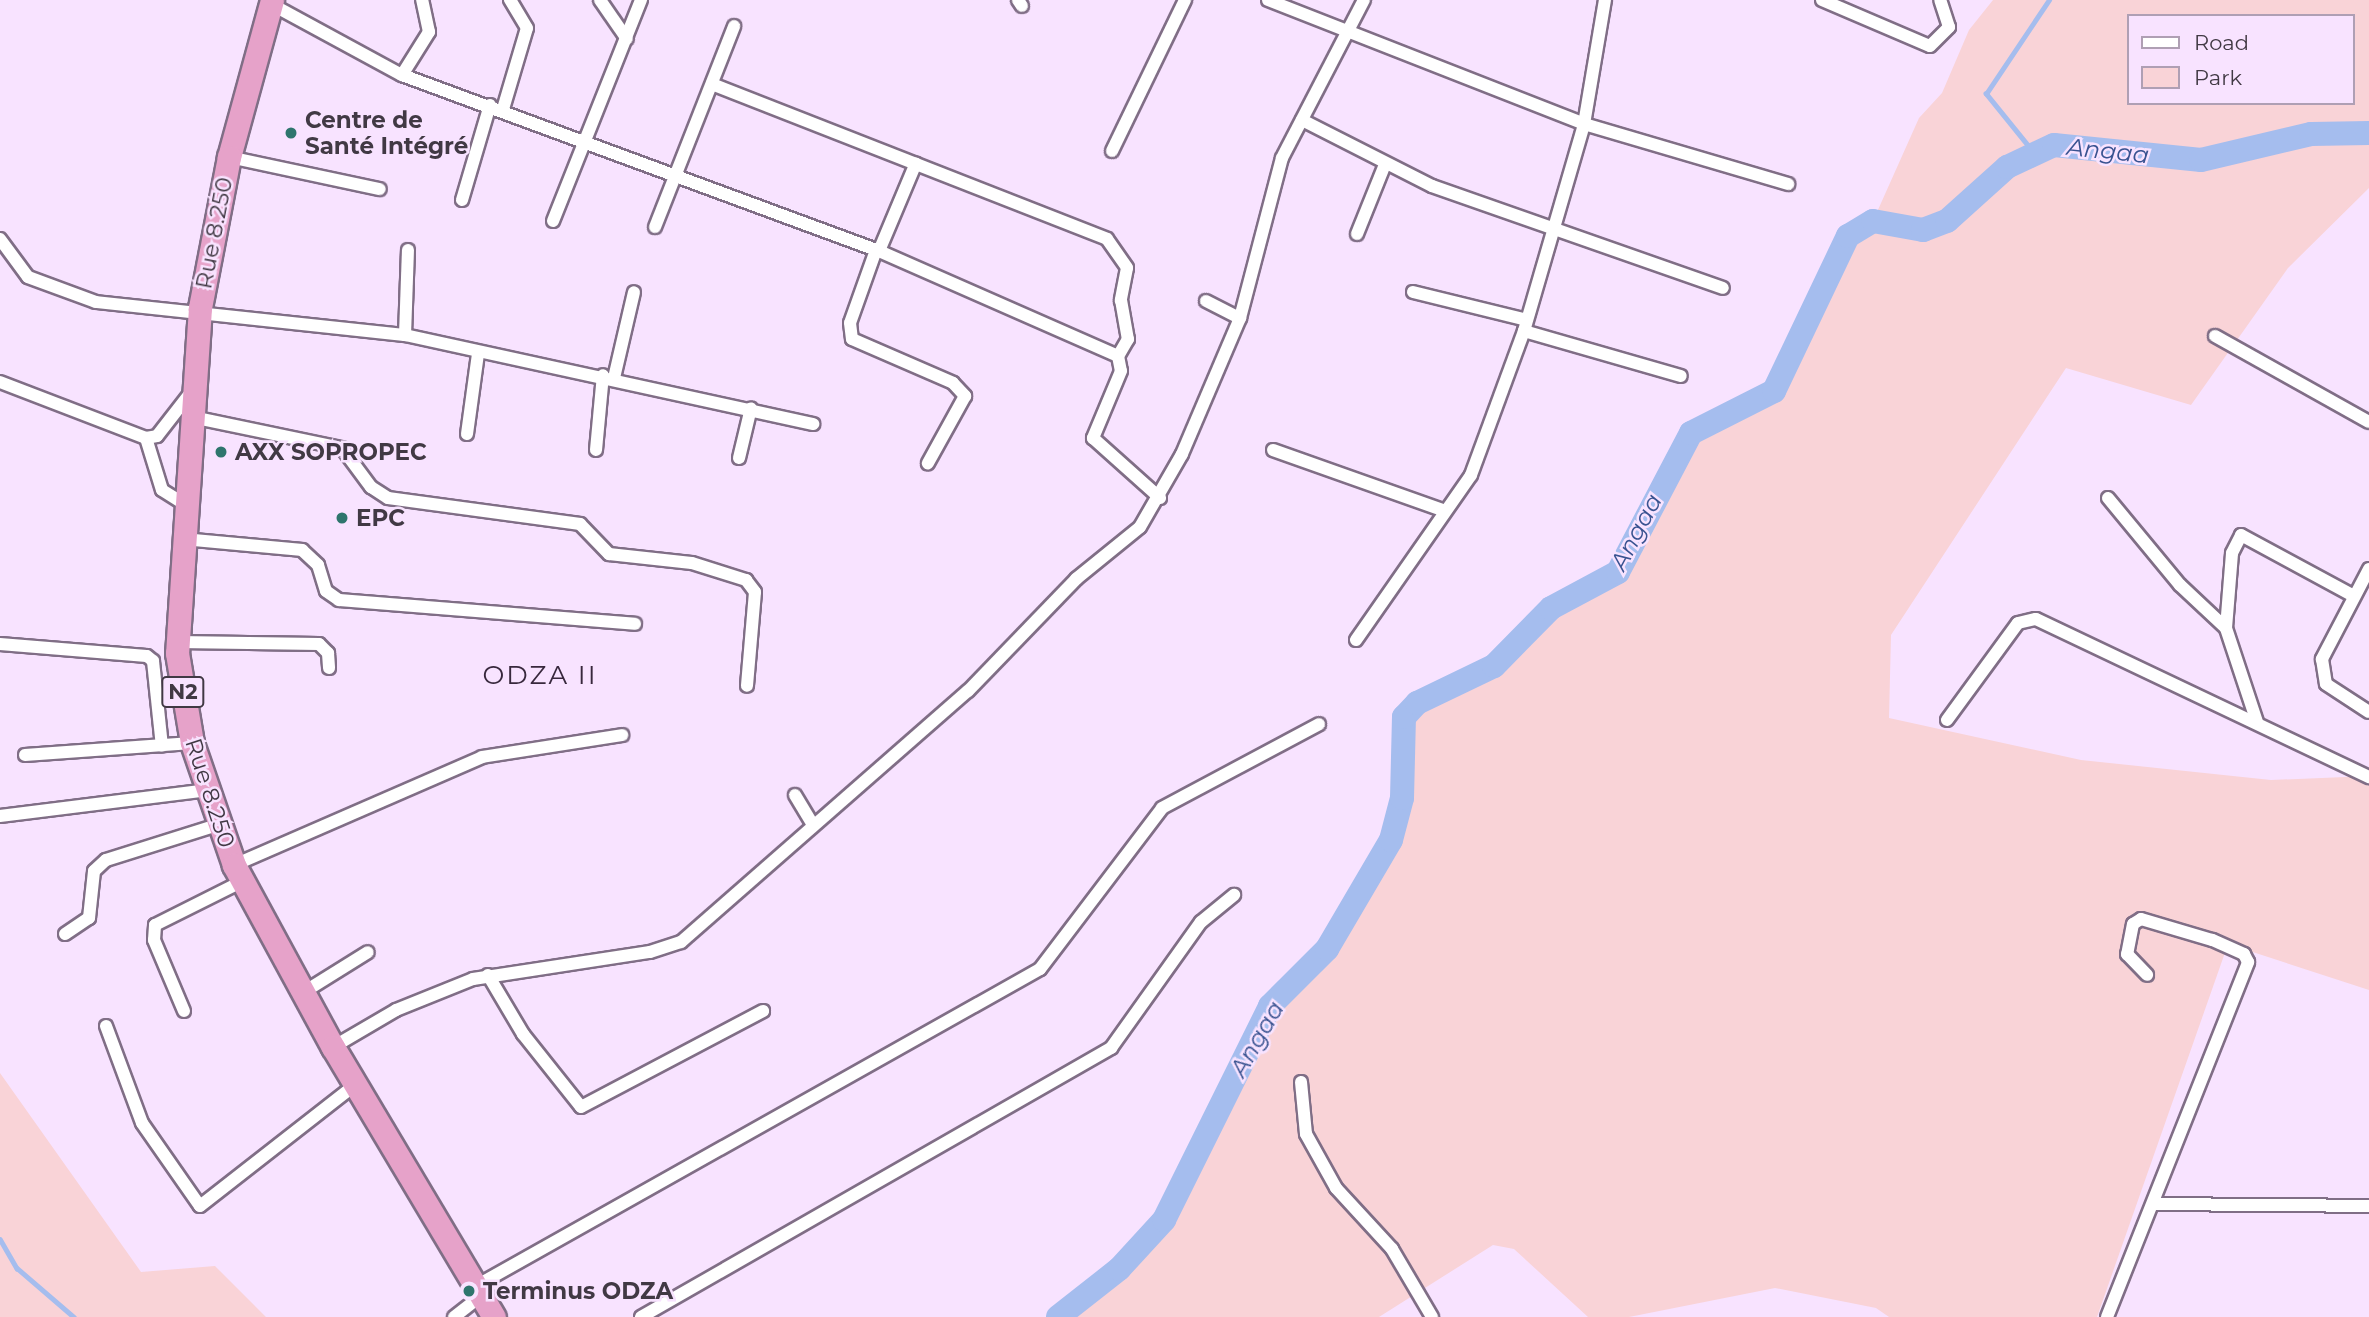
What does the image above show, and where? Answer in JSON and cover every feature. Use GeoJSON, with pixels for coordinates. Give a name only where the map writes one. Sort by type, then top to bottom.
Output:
{"type":"FeatureCollection","features":[{"type":"Feature","properties":{"kind":"highway","name":"Rue 8.250"},"geometry":{"type":"LineString","coordinates":[[272,2],[229,157],[200,308],[192,391],[178,642],[191,743],[239,873],[333,1047],[494,1317]]}},
{"type":"Feature","properties":{"kind":"street"},"geometry":{"type":"LineString","coordinates":[[402,75],[429,32],[422,0]]}},
{"type":"Feature","properties":{"kind":"street"},"geometry":{"type":"LineString","coordinates":[[503,109],[527,28],[510,0]]}},
{"type":"Feature","properties":{"kind":"street"},"geometry":{"type":"LineString","coordinates":[[600,0],[627,39]]}},
{"type":"Feature","properties":{"kind":"street"},"geometry":{"type":"LineString","coordinates":[[553,221],[588,139],[641,0]]}},
{"type":"Feature","properties":{"kind":"street"},"geometry":{"type":"LineString","coordinates":[[1112,151],[1185,0]]}},
{"type":"Feature","properties":{"kind":"street"},"geometry":{"type":"LineString","coordinates":[[1268,0],[1345,34],[1584,124],[1788,184]]}},
{"type":"Feature","properties":{"kind":"street"},"geometry":{"type":"LineString","coordinates":[[333,1047],[421,999],[488,975],[673,946],[812,823],[968,691],[1076,579],[1140,527],[1160,498],[1240,318],[1282,158],[1364,0]]}},
{"type":"Feature","properties":{"kind":"street"},"geometry":{"type":"LineString","coordinates":[[1356,640],[1471,475],[1525,326],[1584,124],[1605,0]]}},
{"type":"Feature","properties":{"kind":"street"},"geometry":{"type":"LineString","coordinates":[[1822,0],[1930,46],[1949,30],[1940,0]]}},
{"type":"Feature","properties":{"kind":"street"},"geometry":{"type":"LineString","coordinates":[[272,2],[402,75],[588,139],[878,250],[1118,356]]}},
{"type":"Feature","properties":{"kind":"street"},"geometry":{"type":"LineString","coordinates":[[656,228],[734,26]]}},
{"type":"Feature","properties":{"kind":"street"},"geometry":{"type":"LineString","coordinates":[[712,84],[916,163],[1117,246],[1128,268],[1121,300],[1128,339],[1118,356],[1121,371],[1093,438],[1160,498]]}},
{"type":"Feature","properties":{"kind":"street"},"geometry":{"type":"LineString","coordinates":[[462,200],[490,105]]}},
{"type":"Feature","properties":{"kind":"street"},"geometry":{"type":"LineString","coordinates":[[1302,120],[1384,167],[1723,288]]}},
{"type":"Feature","properties":{"kind":"street"},"geometry":{"type":"LineString","coordinates":[[229,157],[380,189]]}},
{"type":"Feature","properties":{"kind":"street"},"geometry":{"type":"LineString","coordinates":[[916,163],[850,323],[852,339],[953,383],[965,396],[928,464]]}},
{"type":"Feature","properties":{"kind":"street"},"geometry":{"type":"LineString","coordinates":[[1357,234],[1384,167]]}},
{"type":"Feature","properties":{"kind":"street"},"geometry":{"type":"LineString","coordinates":[[0,239],[37,283],[142,309],[200,308],[266,324],[405,335],[478,354],[608,377],[813,424]]}},
{"type":"Feature","properties":{"kind":"street"},"geometry":{"type":"LineString","coordinates":[[405,335],[408,250]]}},
{"type":"Feature","properties":{"kind":"street"},"geometry":{"type":"LineString","coordinates":[[596,450],[608,377],[634,292]]}},
{"type":"Feature","properties":{"kind":"street"},"geometry":{"type":"LineString","coordinates":[[1413,292],[1681,376]]}},
{"type":"Feature","properties":{"kind":"street"},"geometry":{"type":"LineString","coordinates":[[1206,301],[1240,318]]}},
{"type":"Feature","properties":{"kind":"street"},"geometry":{"type":"LineString","coordinates":[[2215,337],[2369,422]]}},
{"type":"Feature","properties":{"kind":"street"},"geometry":{"type":"LineString","coordinates":[[467,434],[478,354]]}},
{"type":"Feature","properties":{"kind":"street"},"geometry":{"type":"LineString","coordinates":[[0,382],[146,438],[157,436],[192,391]]}},
{"type":"Feature","properties":{"kind":"street"},"geometry":{"type":"LineString","coordinates":[[738,458],[751,408]]}},
{"type":"Feature","properties":{"kind":"street"},"geometry":{"type":"LineString","coordinates":[[192,417],[342,449],[371,487],[388,498],[580,524],[608,554],[692,563],[746,580],[755,592],[747,685]]}},
{"type":"Feature","properties":{"kind":"street"},"geometry":{"type":"LineString","coordinates":[[146,438],[162,490],[186,505]]}},
{"type":"Feature","properties":{"kind":"street"},"geometry":{"type":"LineString","coordinates":[[1273,450],[1445,511]]}},
{"type":"Feature","properties":{"kind":"street"},"geometry":{"type":"LineString","coordinates":[[2108,498],[2180,585],[2226,628]]}},
{"type":"Feature","properties":{"kind":"street"},"geometry":{"type":"LineString","coordinates":[[2257,722],[2226,628],[2232,553],[2241,535],[2354,596]]}},
{"type":"Feature","properties":{"kind":"street"},"geometry":{"type":"LineString","coordinates":[[183,539],[302,550],[318,565],[326,591],[339,600],[635,624]]}},
{"type":"Feature","properties":{"kind":"street"},"geometry":{"type":"LineString","coordinates":[[2369,569],[2322,659],[2322,673],[2326,684],[2369,712]]}},
{"type":"Feature","properties":{"kind":"street"},"geometry":{"type":"LineString","coordinates":[[1947,720],[2027,618],[2100,646],[2174,688],[2257,722],[2369,777]]}},
{"type":"Feature","properties":{"kind":"street"},"geometry":{"type":"LineString","coordinates":[[178,642],[319,644],[328,653],[329,668]]}},
{"type":"Feature","properties":{"kind":"street"},"geometry":{"type":"LineString","coordinates":[[0,644],[147,656],[153,661],[162,746]]}},
{"type":"Feature","properties":{"kind":"street"},"geometry":{"type":"LineString","coordinates":[[454,1317],[479,1291],[1040,969],[1162,808],[1319,724]]}},
{"type":"Feature","properties":{"kind":"street"},"geometry":{"type":"LineString","coordinates":[[184,1011],[154,940],[155,925],[239,873],[482,757],[622,735]]}},
{"type":"Feature","properties":{"kind":"street"},"geometry":{"type":"LineString","coordinates":[[25,755],[191,743]]}},
{"type":"Feature","properties":{"kind":"street"},"geometry":{"type":"LineString","coordinates":[[0,816],[208,790]]}},
{"type":"Feature","properties":{"kind":"street"},"geometry":{"type":"LineString","coordinates":[[795,795],[812,823]]}},
{"type":"Feature","properties":{"kind":"street"},"geometry":{"type":"LineString","coordinates":[[65,933],[89,918],[94,872],[106,860],[220,824]]}},
{"type":"Feature","properties":{"kind":"street"},"geometry":{"type":"LineString","coordinates":[[641,1317],[1111,1048],[1201,922],[1234,895]]}},
{"type":"Feature","properties":{"kind":"street"},"geometry":{"type":"LineString","coordinates":[[2107,1317],[2248,962],[2244,954],[2213,940],[2141,919],[2133,924],[2127,954],[2147,975]]}},
{"type":"Feature","properties":{"kind":"street"},"geometry":{"type":"LineString","coordinates":[[304,992],[368,952]]}},
{"type":"Feature","properties":{"kind":"street"},"geometry":{"type":"LineString","coordinates":[[488,975],[523,1034],[581,1107],[763,1011]]}},
{"type":"Feature","properties":{"kind":"street"},"geometry":{"type":"LineString","coordinates":[[107,1026],[142,1123],[192,1202],[204,1207],[355,1085]]}},
{"type":"Feature","properties":{"kind":"street"},"geometry":{"type":"LineString","coordinates":[[1301,1082],[1306,1133],[1336,1188],[1392,1249],[1432,1317]]}},
{"type":"Feature","properties":{"kind":"street"},"geometry":{"type":"LineString","coordinates":[[2153,1204],[2369,1206]]}},
{"type":"Feature","properties":{"kind":"green space"},"geometry":{"type":"Polygon","coordinates":[[[1993,0],[2369,0],[2369,188],[2288,268],[2191,405],[2066,368],[1891,635],[1889,718],[2081,760],[2271,780],[2369,776],[2369,990],[2228,944],[2097,1317],[1889,1317],[1876,1308],[1775,1288],[1629,1317],[1588,1317],[1514,1249],[1493,1245],[1379,1317],[1058,1317],[1119,1269],[1164,1220],[1270,1006],[1327,949],[1391,840],[1403,798],[1404,717],[1417,703],[1494,666],[1551,608],[1609,582],[1691,433],[1774,391],[1848,236],[1873,221],[1919,118],[1942,93],[1969,30],[1993,0]]]}},
{"type":"Feature","properties":{"kind":"green space"},"geometry":{"type":"Polygon","coordinates":[[[0,1073],[141,1272],[215,1266],[266,1317],[0,1317],[0,1073]]]}},
{"type":"Feature","properties":{"kind":"waterway"},"geometry":{"type":"LineString","coordinates":[[2033,152],[1986,94],[2049,0]]}},
{"type":"Feature","properties":{"kind":"waterway","name":"Angaa"},"geometry":{"type":"LineString","coordinates":[[1058,1317],[1119,1269],[1164,1220],[1270,1006],[1327,949],[1391,840],[1402,798],[1404,717],[1417,703],[1494,666],[1551,608],[1618,572],[1691,433],[1774,391],[1848,236],[1873,221],[1923,230],[1947,221],[2007,167],[2054,145],[2201,160],[2311,134],[2369,133]]}},
{"type":"Feature","properties":{"kind":"waterway"},"geometry":{"type":"LineString","coordinates":[[0,1239],[17,1268],[74,1317]]}},
{"type":"Feature","properties":{"kind":"place","name":"Centre de Santé Intégré"},"geometry":{"type":"Point","coordinates":[291,133]}},
{"type":"Feature","properties":{"kind":"place","name":"AXX SOPROPEC"},"geometry":{"type":"Point","coordinates":[221,452]}},
{"type":"Feature","properties":{"kind":"place","name":"EPC"},"geometry":{"type":"Point","coordinates":[342,518]}},
{"type":"Feature","properties":{"kind":"place","name":"Terminus ODZA"},"geometry":{"type":"Point","coordinates":[469,1291]}},
{"type":"Feature","properties":{"kind":"district","name":"ODZA II"},"geometry":{"type":"Point","coordinates":[540,676]}}]}
